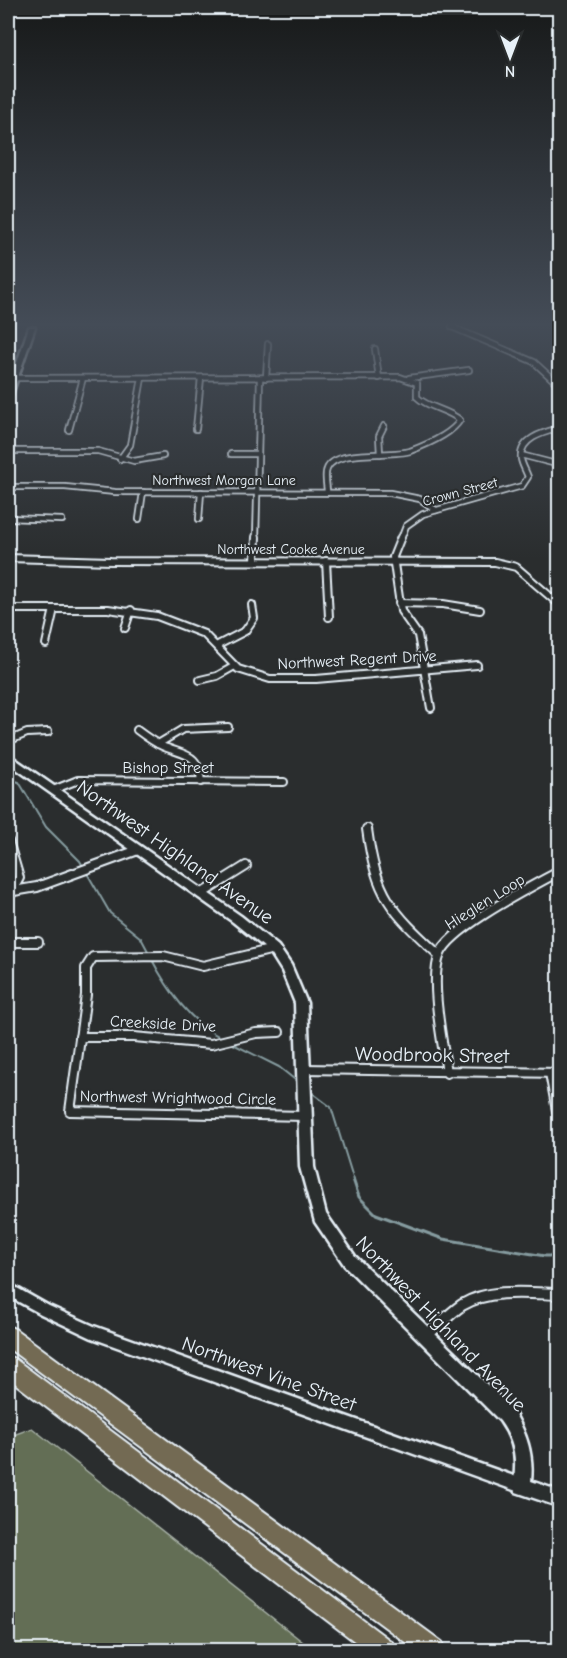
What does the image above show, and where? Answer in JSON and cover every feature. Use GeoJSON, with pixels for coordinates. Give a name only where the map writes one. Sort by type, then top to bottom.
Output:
{"type":"FeatureCollection","features":[{"type":"Feature","properties":{"kind":"highway"},"geometry":{"type":"LineString","coordinates":[[8,1336],[434,1650]]}},
{"type":"Feature","properties":{"kind":"highway"},"geometry":{"type":"LineString","coordinates":[[8,1366],[384,1650]]}},
{"type":"Feature","properties":{"kind":"main road","name":"Northwest Highland Avenue"},"geometry":{"type":"LineString","coordinates":[[8,758],[252,930],[274,949],[298,992],[303,1016],[308,1179],[321,1217],[330,1235],[350,1261],[485,1392],[518,1431],[524,1452],[522,1486]]}},
{"type":"Feature","properties":{"kind":"main road"},"geometry":{"type":"LineString","coordinates":[[522,1486],[560,1499]]}},
{"type":"Feature","properties":{"kind":"street"},"geometry":{"type":"LineString","coordinates":[[69,430],[76,404]]}},
{"type":"Feature","properties":{"kind":"street"},"geometry":{"type":"LineString","coordinates":[[120,459],[130,444],[137,404]]}},
{"type":"Feature","properties":{"kind":"street"},"geometry":{"type":"LineString","coordinates":[[196,429],[198,404]]}},
{"type":"Feature","properties":{"kind":"street"},"geometry":{"type":"LineString","coordinates":[[255,561],[257,454],[261,404]]}},
{"type":"Feature","properties":{"kind":"street"},"geometry":{"type":"LineString","coordinates":[[327,492],[326,470],[332,462],[349,455],[409,451],[455,429],[460,423],[456,415],[430,404]]}},
{"type":"Feature","properties":{"kind":"street"},"geometry":{"type":"LineString","coordinates":[[380,454],[378,436],[384,426]]}},
{"type":"Feature","properties":{"kind":"street"},"geometry":{"type":"LineString","coordinates":[[560,428],[529,440],[521,455],[560,465]]}},
{"type":"Feature","properties":{"kind":"street"},"geometry":{"type":"LineString","coordinates":[[8,451],[98,451],[120,459],[141,460],[163,456]]}},
{"type":"Feature","properties":{"kind":"street"},"geometry":{"type":"LineString","coordinates":[[231,454],[257,454]]}},
{"type":"Feature","properties":{"kind":"street","name":"Crown Street"},"geometry":{"type":"LineString","coordinates":[[431,708],[421,642],[404,617],[399,603],[393,561],[395,552],[409,522],[436,510],[519,488],[528,477],[521,455]]}},
{"type":"Feature","properties":{"kind":"street","name":"Northwest Morgan Lane"},"geometry":{"type":"LineString","coordinates":[[8,487],[65,487],[143,492],[405,494],[420,499],[436,510]]}},
{"type":"Feature","properties":{"kind":"street"},"geometry":{"type":"LineString","coordinates":[[139,519],[143,492]]}},
{"type":"Feature","properties":{"kind":"street"},"geometry":{"type":"LineString","coordinates":[[199,519],[201,492]]}},
{"type":"Feature","properties":{"kind":"street"},"geometry":{"type":"LineString","coordinates":[[8,518],[62,520]]}},
{"type":"Feature","properties":{"kind":"street","name":"Northwest Cooke Avenue"},"geometry":{"type":"LineString","coordinates":[[8,558],[504,563],[520,571],[560,605]]}},
{"type":"Feature","properties":{"kind":"street"},"geometry":{"type":"LineString","coordinates":[[326,561],[329,617]]}},
{"type":"Feature","properties":{"kind":"street"},"geometry":{"type":"LineString","coordinates":[[399,603],[443,604],[480,610]]}},
{"type":"Feature","properties":{"kind":"street"},"geometry":{"type":"LineString","coordinates":[[218,645],[249,628],[254,618],[252,605]]}},
{"type":"Feature","properties":{"kind":"street"},"geometry":{"type":"LineString","coordinates":[[8,609],[131,610],[182,625],[205,635],[218,645],[233,667],[217,676],[200,680]]}},
{"type":"Feature","properties":{"kind":"street"},"geometry":{"type":"LineString","coordinates":[[46,644],[54,609]]}},
{"type":"Feature","properties":{"kind":"street"},"geometry":{"type":"LineString","coordinates":[[124,627],[131,610]]}},
{"type":"Feature","properties":{"kind":"street","name":"Northwest Regent Drive"},"geometry":{"type":"LineString","coordinates":[[233,667],[254,676],[279,679],[332,678],[477,665]]}},
{"type":"Feature","properties":{"kind":"street"},"geometry":{"type":"LineString","coordinates":[[158,744],[171,732],[184,727],[228,727]]}},
{"type":"Feature","properties":{"kind":"street"},"geometry":{"type":"LineString","coordinates":[[137,730],[158,744],[194,758],[200,767],[201,782]]}},
{"type":"Feature","properties":{"kind":"street"},"geometry":{"type":"LineString","coordinates":[[8,741],[27,733],[48,732]]}},
{"type":"Feature","properties":{"kind":"street","name":"Bishop Street"},"geometry":{"type":"LineString","coordinates":[[53,790],[78,780],[284,782]]}},
{"type":"Feature","properties":{"kind":"street"},"geometry":{"type":"LineString","coordinates":[[367,829],[372,868],[381,895],[396,915],[439,955]]}},
{"type":"Feature","properties":{"kind":"street"},"geometry":{"type":"LineString","coordinates":[[8,899],[19,878],[9,841]]}},
{"type":"Feature","properties":{"kind":"street"},"geometry":{"type":"LineString","coordinates":[[10,892],[37,887],[138,850]]}},
{"type":"Feature","properties":{"kind":"street"},"geometry":{"type":"LineString","coordinates":[[201,894],[246,866]]}},
{"type":"Feature","properties":{"kind":"street","name":"Hieglen Loop"},"geometry":{"type":"LineString","coordinates":[[447,1073],[438,987],[439,955],[445,944],[457,934],[560,871]]}},
{"type":"Feature","properties":{"kind":"street"},"geometry":{"type":"LineString","coordinates":[[8,942],[38,942]]}},
{"type":"Feature","properties":{"kind":"street","name":"Northwest Wrightwood Circle"},"geometry":{"type":"LineString","coordinates":[[274,949],[203,966],[163,956],[93,957],[86,968],[86,995],[70,1111],[305,1116]]}},
{"type":"Feature","properties":{"kind":"street","name":"Creekside Drive"},"geometry":{"type":"LineString","coordinates":[[80,1037],[125,1037],[211,1044],[256,1033],[279,1032]]}},
{"type":"Feature","properties":{"kind":"street","name":"Woodbrook Street"},"geometry":{"type":"LineString","coordinates":[[304,1069],[560,1073]]}},
{"type":"Feature","properties":{"kind":"street"},"geometry":{"type":"LineString","coordinates":[[550,1073],[560,1127]]}},
{"type":"Feature","properties":{"kind":"street","name":"Northwest Vine Street"},"geometry":{"type":"LineString","coordinates":[[8,1289],[45,1310],[92,1332],[522,1486]]}},
{"type":"Feature","properties":{"kind":"street"},"geometry":{"type":"LineString","coordinates":[[426,1336],[458,1308],[479,1298],[513,1294],[560,1294]]}},
{"type":"Feature","properties":{"kind":"green space"},"geometry":{"type":"Polygon","coordinates":[[[32,1428],[313,1650],[8,1650],[8,1437],[32,1428]]]}},
{"type":"Feature","properties":{"kind":"waterway"},"geometry":{"type":"LineString","coordinates":[[8,779],[19,782],[46,827],[80,861],[110,913],[141,938],[149,953]]}},
{"type":"Feature","properties":{"kind":"waterway"},"geometry":{"type":"LineString","coordinates":[[151,958],[165,982],[190,1015],[224,1039]]}},
{"type":"Feature","properties":{"kind":"waterway"},"geometry":{"type":"LineString","coordinates":[[229,1042],[279,1067],[299,1083]]}},
{"type":"Feature","properties":{"kind":"waterway"},"geometry":{"type":"LineString","coordinates":[[311,1092],[331,1107],[354,1181]]}},
{"type":"Feature","properties":{"kind":"waterway"},"geometry":{"type":"LineString","coordinates":[[353,1179],[359,1197],[376,1214],[443,1239],[545,1256],[560,1256]]}}]}
